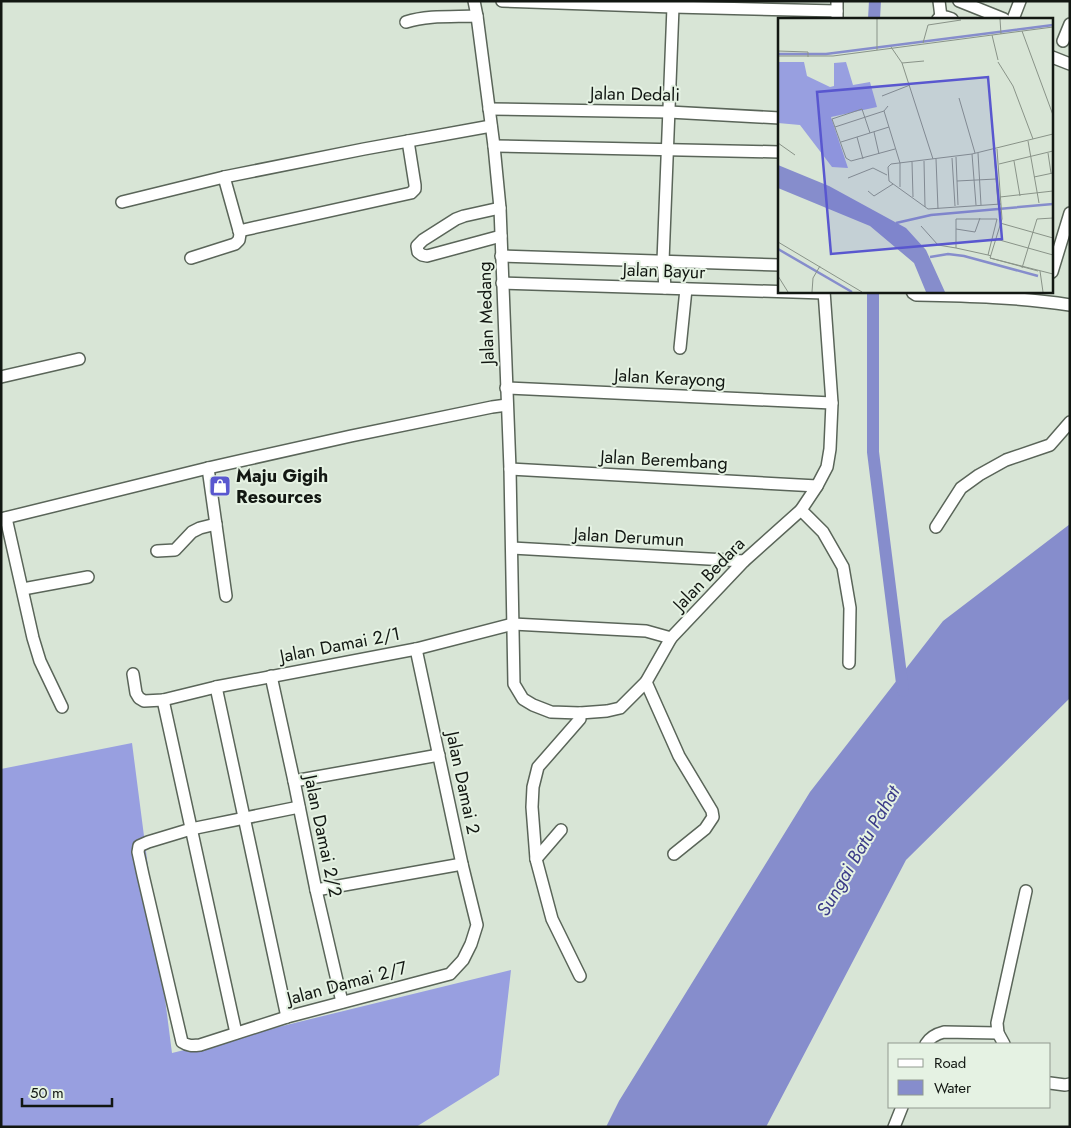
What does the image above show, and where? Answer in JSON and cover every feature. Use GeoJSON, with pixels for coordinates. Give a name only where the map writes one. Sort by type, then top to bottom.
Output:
{"type":"FeatureCollection","features":[{"type":"Feature","properties":{"kind":"street","name":"Jalan Medang"},"geometry":{"type":"LineString","coordinates":[[474,1],[494,146],[500,208],[510,468],[513,624]]}},
{"type":"Feature","properties":{"kind":"street"},"geometry":{"type":"LineString","coordinates":[[502,1],[837,10]]}},
{"type":"Feature","properties":{"kind":"street"},"geometry":{"type":"LineString","coordinates":[[939,1],[944,18]]}},
{"type":"Feature","properties":{"kind":"street"},"geometry":{"type":"LineString","coordinates":[[1013,18],[1020,1]]}},
{"type":"Feature","properties":{"kind":"street"},"geometry":{"type":"LineString","coordinates":[[963,2],[1002,18]]}},
{"type":"Feature","properties":{"kind":"street"},"geometry":{"type":"LineString","coordinates":[[665,288],[663,261],[673,7]]}},
{"type":"Feature","properties":{"kind":"street"},"geometry":{"type":"LineString","coordinates":[[406,22],[426,18],[477,16]]}},
{"type":"Feature","properties":{"kind":"street"},"geometry":{"type":"LineString","coordinates":[[1062,41],[1070,24]]}},
{"type":"Feature","properties":{"kind":"street"},"geometry":{"type":"LineString","coordinates":[[1054,59],[1070,64]]}},
{"type":"Feature","properties":{"kind":"street","name":"Jalan Dedali"},"geometry":{"type":"LineString","coordinates":[[489,109],[669,112],[778,118]]}},
{"type":"Feature","properties":{"kind":"street"},"geometry":{"type":"LineString","coordinates":[[122,202],[224,177],[491,126]]}},
{"type":"Feature","properties":{"kind":"street"},"geometry":{"type":"LineString","coordinates":[[239,231],[411,193],[416,185],[408,141]]}},
{"type":"Feature","properties":{"kind":"street"},"geometry":{"type":"LineString","coordinates":[[494,146],[778,152]]}},
{"type":"Feature","properties":{"kind":"street"},"geometry":{"type":"LineString","coordinates":[[191,258],[235,244],[239,240],[239,231],[224,177]]}},
{"type":"Feature","properties":{"kind":"street"},"geometry":{"type":"LineString","coordinates":[[500,208],[456,219],[423,240],[417,246],[418,252],[427,256],[501,236]]}},
{"type":"Feature","properties":{"kind":"street"},"geometry":{"type":"LineString","coordinates":[[1054,265],[1070,213]]}},
{"type":"Feature","properties":{"kind":"street","name":"Jalan Bayur"},"geometry":{"type":"LineString","coordinates":[[501,256],[778,265]]}},
{"type":"Feature","properties":{"kind":"street","name":"Jalan Bayur"},"geometry":{"type":"LineString","coordinates":[[502,283],[778,291]]}},
{"type":"Feature","properties":{"kind":"street"},"geometry":{"type":"LineString","coordinates":[[680,348],[686,289]]}},
{"type":"Feature","properties":{"kind":"street","name":"Jalan Bedara"},"geometry":{"type":"LineString","coordinates":[[513,624],[514,684],[523,699],[533,706],[551,712],[580,713],[606,711],[620,708],[646,682],[671,638],[744,561],[801,510],[827,467],[830,448],[832,403],[824,292]]}},
{"type":"Feature","properties":{"kind":"street"},"geometry":{"type":"LineString","coordinates":[[912,292],[916,295],[1045,296],[1070,305]]}},
{"type":"Feature","properties":{"kind":"street"},"geometry":{"type":"LineString","coordinates":[[1,377],[79,359]]}},
{"type":"Feature","properties":{"kind":"street","name":"Jalan Kerayong"},"geometry":{"type":"LineString","coordinates":[[506,388],[832,403]]}},
{"type":"Feature","properties":{"kind":"street"},"geometry":{"type":"LineString","coordinates":[[62,707],[40,661],[4,519],[208,468],[351,436],[507,405]]}},
{"type":"Feature","properties":{"kind":"street"},"geometry":{"type":"LineString","coordinates":[[936,527],[962,488],[979,475],[1006,460],[1050,445],[1070,422]]}},
{"type":"Feature","properties":{"kind":"street"},"geometry":{"type":"LineString","coordinates":[[208,468],[226,596]]}},
{"type":"Feature","properties":{"kind":"street","name":"Jalan Berembang"},"geometry":{"type":"LineString","coordinates":[[510,468],[817,486]]}},
{"type":"Feature","properties":{"kind":"street"},"geometry":{"type":"LineString","coordinates":[[801,510],[823,532],[843,567],[850,608],[849,663]]}},
{"type":"Feature","properties":{"kind":"street"},"geometry":{"type":"LineString","coordinates":[[157,551],[175,550],[192,532],[216,524]]}},
{"type":"Feature","properties":{"kind":"street","name":"Jalan Derumun"},"geometry":{"type":"LineString","coordinates":[[512,548],[744,561]]}},
{"type":"Feature","properties":{"kind":"street"},"geometry":{"type":"LineString","coordinates":[[23,588],[88,578]]}},
{"type":"Feature","properties":{"kind":"street","name":"Jalan Damai 2/1"},"geometry":{"type":"LineString","coordinates":[[133,674],[136,693],[139,698],[144,700],[163,700],[216,687],[416,649],[513,624],[646,630],[671,638]]}},
{"type":"Feature","properties":{"kind":"street","name":"Jalan Damai 2"},"geometry":{"type":"LineString","coordinates":[[416,649],[477,925]]}},
{"type":"Feature","properties":{"kind":"street","name":"Jalan Damai 2/2"},"geometry":{"type":"LineString","coordinates":[[271,676],[316,890],[342,1002]]}},
{"type":"Feature","properties":{"kind":"street"},"geometry":{"type":"LineString","coordinates":[[646,682],[679,756],[712,811],[713,817],[705,829],[674,854]]}},
{"type":"Feature","properties":{"kind":"street"},"geometry":{"type":"LineString","coordinates":[[216,687],[288,1017]]}},
{"type":"Feature","properties":{"kind":"street"},"geometry":{"type":"LineString","coordinates":[[163,700],[236,1033]]}},
{"type":"Feature","properties":{"kind":"street"},"geometry":{"type":"LineString","coordinates":[[580,713],[580,720],[538,767],[533,787],[532,807],[536,860],[552,919],[580,976]]}},
{"type":"Feature","properties":{"kind":"street"},"geometry":{"type":"LineString","coordinates":[[294,781],[439,755]]}},
{"type":"Feature","properties":{"kind":"street"},"geometry":{"type":"LineString","coordinates":[[191,830],[299,807]]}},
{"type":"Feature","properties":{"kind":"street","name":"Jalan Damai 2/7"},"geometry":{"type":"LineString","coordinates":[[191,830],[148,842],[139,846],[138,852],[182,1042],[186,1045],[200,1045],[288,1017],[450,974],[472,944],[477,925]]}},
{"type":"Feature","properties":{"kind":"street"},"geometry":{"type":"LineString","coordinates":[[536,860],[561,830]]}},
{"type":"Feature","properties":{"kind":"street"},"geometry":{"type":"LineString","coordinates":[[316,890],[462,864]]}},
{"type":"Feature","properties":{"kind":"street"},"geometry":{"type":"LineString","coordinates":[[1003,1043],[998,1033],[998,1016],[1026,891]]}},
{"type":"Feature","properties":{"kind":"street"},"geometry":{"type":"LineString","coordinates":[[926,1043],[935,1034],[944,1032],[998,1033]]}},
{"type":"Feature","properties":{"kind":"street"},"geometry":{"type":"LineString","coordinates":[[1051,1083],[1070,1084]]}},
{"type":"Feature","properties":{"kind":"street"},"geometry":{"type":"LineString","coordinates":[[894,1127],[902,1108]]}},
{"type":"Feature","properties":{"kind":"shaded area"},"geometry":{"type":"Polygon","coordinates":[[[132,743],[172,1053],[511,970],[499,1075],[416,1127],[1,1127],[1,769],[132,743]]]}},
{"type":"Feature","properties":{"kind":"water","name":"Sungai Batu Pahat"},"geometry":{"type":"Polygon","coordinates":[[[1070,524],[1070,698],[906,860],[766,1127],[606,1127],[619,1101],[810,792],[943,621],[1070,524]]]}},
{"type":"Feature","properties":{"kind":"waterway"},"geometry":{"type":"LineString","coordinates":[[874,18],[875,1]]}},
{"type":"Feature","properties":{"kind":"waterway"},"geometry":{"type":"LineString","coordinates":[[873,292],[873,452],[903,691]]}},
{"type":"Feature","properties":{"kind":"place","name":"Maju Gigih Resources"},"geometry":{"type":"Point","coordinates":[220,486]}}]}
